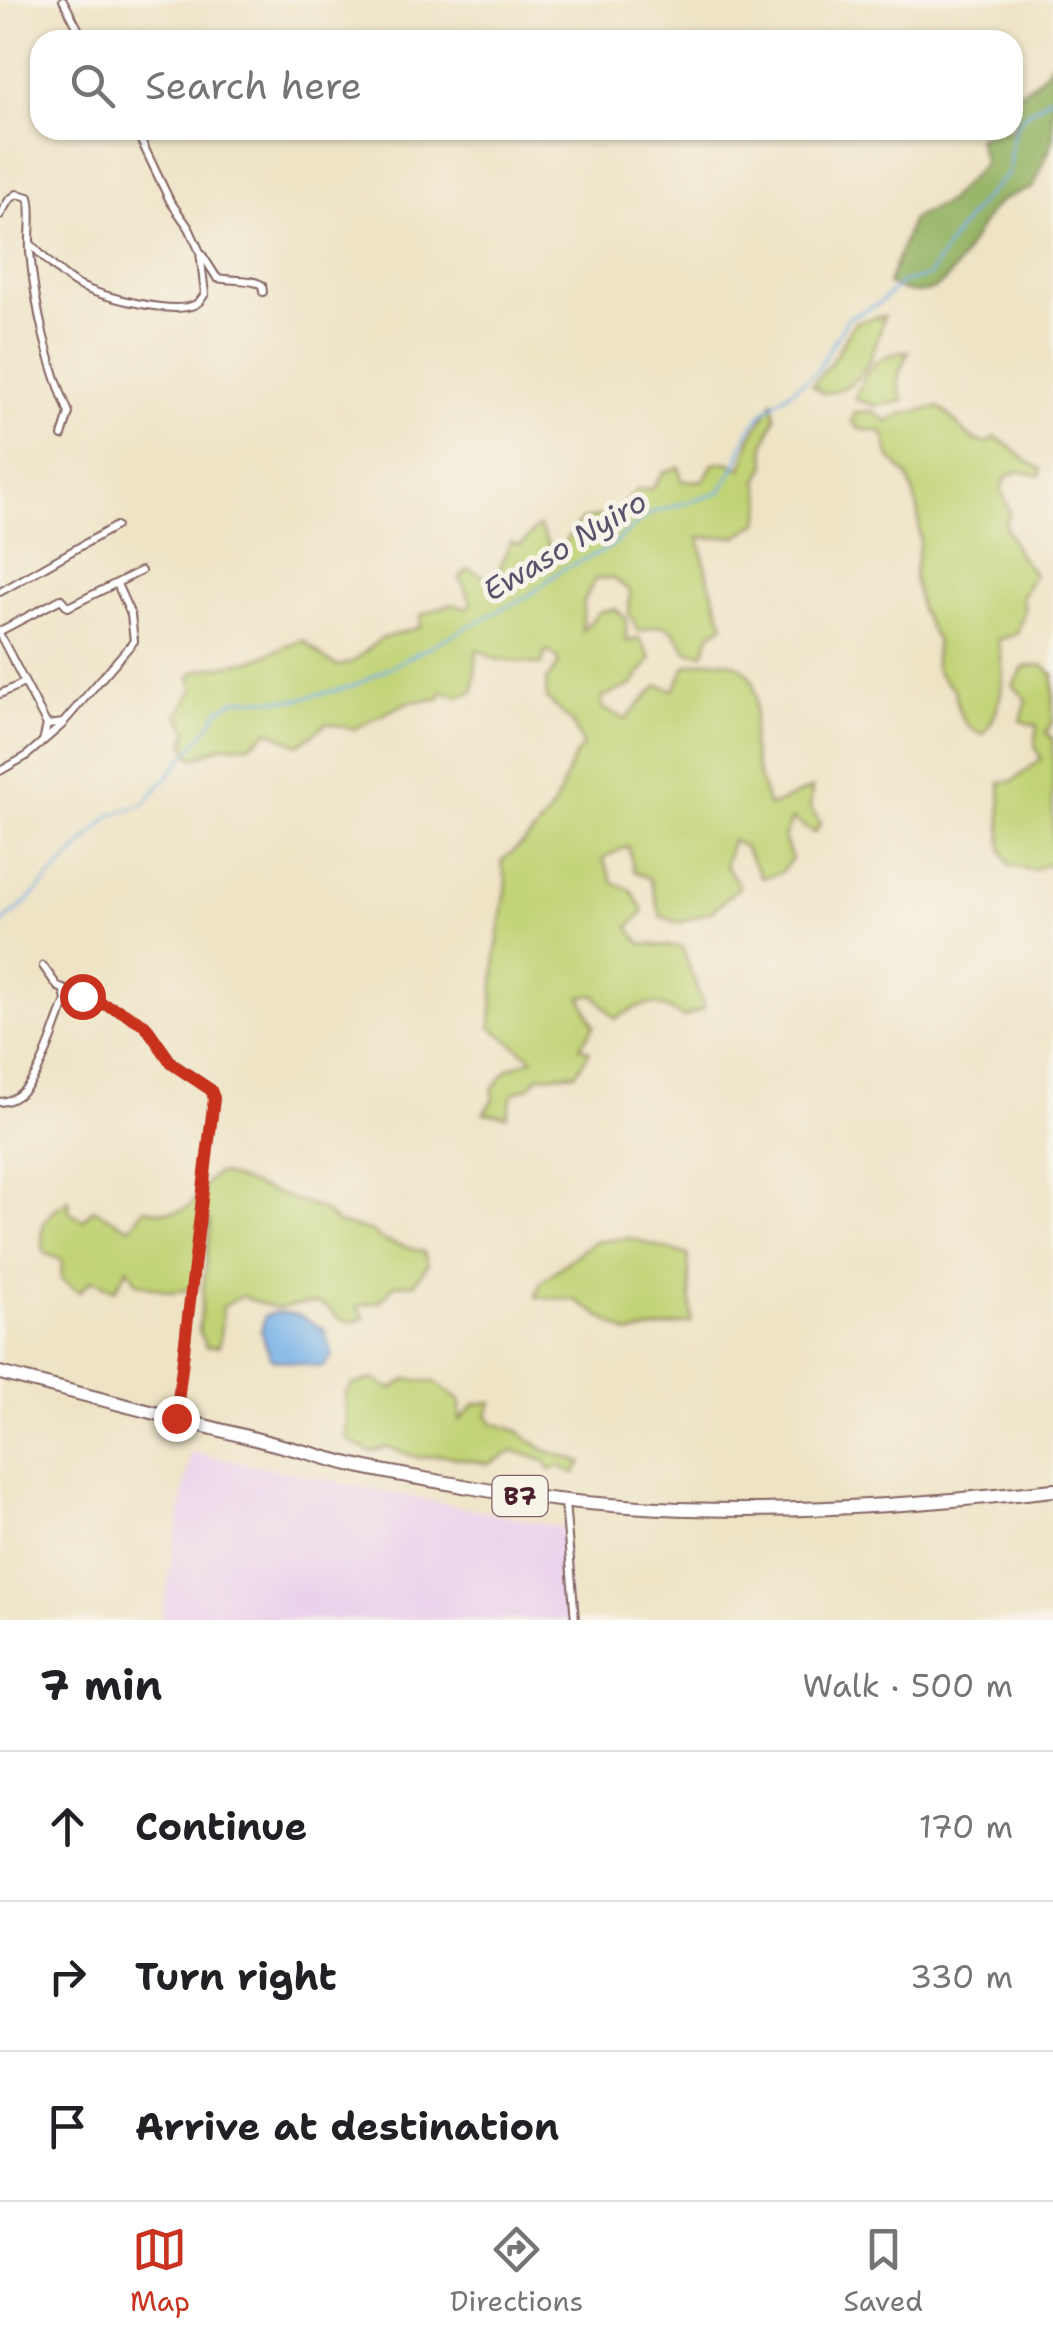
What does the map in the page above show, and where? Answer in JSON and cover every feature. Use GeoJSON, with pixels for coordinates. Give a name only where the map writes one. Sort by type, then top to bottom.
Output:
{"type":"FeatureCollection","features":[{"type":"Feature","properties":{"kind":"highway","name":"B7"},"geometry":{"type":"LineString","coordinates":[[0,1373],[361,1469],[565,1502],[663,1510],[841,1510],[1053,1490]]}},
{"type":"Feature","properties":{"kind":"street"},"geometry":{"type":"LineString","coordinates":[[63,0],[79,30]]}},
{"type":"Feature","properties":{"kind":"street"},"geometry":{"type":"LineString","coordinates":[[141,140],[170,201],[217,278],[257,282],[263,292]]}},
{"type":"Feature","properties":{"kind":"street"},"geometry":{"type":"LineString","coordinates":[[0,216],[17,194],[29,197],[38,314],[56,382],[69,412],[62,436]]}},
{"type":"Feature","properties":{"kind":"street"},"geometry":{"type":"LineString","coordinates":[[30,243],[73,283],[152,306],[191,307],[198,303],[205,294],[200,252]]}},
{"type":"Feature","properties":{"kind":"street"},"geometry":{"type":"LineString","coordinates":[[0,592],[116,526]]}},
{"type":"Feature","properties":{"kind":"street"},"geometry":{"type":"LineString","coordinates":[[43,741],[47,725],[0,633],[61,599],[68,607],[141,571]]}},
{"type":"Feature","properties":{"kind":"street"},"geometry":{"type":"LineString","coordinates":[[0,770],[25,757],[63,723],[134,641],[132,614],[118,584]]}},
{"type":"Feature","properties":{"kind":"street"},"geometry":{"type":"LineString","coordinates":[[0,694],[24,683]]}},
{"type":"Feature","properties":{"kind":"street"},"geometry":{"type":"LineString","coordinates":[[47,725],[63,723]]}},
{"type":"Feature","properties":{"kind":"street"},"geometry":{"type":"LineString","coordinates":[[43,966],[54,985],[121,1011],[145,1025],[172,1064],[211,1090],[214,1098],[176,1418]]}},
{"type":"Feature","properties":{"kind":"street"},"geometry":{"type":"LineString","coordinates":[[0,1102],[14,1098],[36,1078],[66,1001],[63,989]]}},
{"type":"Feature","properties":{"kind":"street"},"geometry":{"type":"LineString","coordinates":[[565,1502],[575,1620]]}},
{"type":"Feature","properties":{"kind":"shaded area"},"geometry":{"type":"Polygon","coordinates":[[[191,1452],[564,1528],[571,1620],[161,1620],[191,1452]]]}},
{"type":"Feature","properties":{"kind":"green space"},"geometry":{"type":"Polygon","coordinates":[[[1053,60],[1053,140],[1033,188],[997,204],[942,283],[927,291],[910,292],[888,284],[912,219],[947,202],[984,163],[978,140],[1023,140],[1023,90],[1053,60]]]}},
{"type":"Feature","properties":{"kind":"green space"},"geometry":{"type":"Polygon","coordinates":[[[884,316],[872,355],[858,377],[837,391],[823,393],[812,385],[830,364],[855,322],[884,316]]]}},
{"type":"Feature","properties":{"kind":"green space"},"geometry":{"type":"Polygon","coordinates":[[[909,351],[899,375],[904,401],[876,406],[855,399],[873,364],[909,351]]]}},
{"type":"Feature","properties":{"kind":"green space"},"geometry":{"type":"Polygon","coordinates":[[[773,401],[775,418],[764,445],[766,464],[758,481],[763,502],[759,522],[738,536],[699,538],[724,625],[711,633],[703,654],[687,651],[668,628],[638,632],[629,613],[630,591],[612,578],[595,579],[584,601],[582,631],[599,612],[616,609],[626,619],[626,641],[640,639],[651,659],[632,685],[602,697],[603,709],[626,719],[658,685],[674,690],[686,666],[722,661],[741,667],[754,684],[752,746],[769,807],[812,788],[810,808],[821,823],[814,833],[792,819],[784,838],[792,859],[780,873],[762,878],[744,847],[732,840],[725,865],[740,886],[712,911],[679,923],[661,916],[650,879],[634,871],[628,846],[603,858],[613,882],[631,890],[644,911],[629,927],[641,944],[682,947],[704,1008],[683,1018],[649,1004],[615,1019],[595,995],[581,997],[594,1026],[580,1047],[590,1051],[576,1073],[539,1076],[529,1087],[513,1093],[507,1116],[484,1113],[494,1099],[492,1089],[508,1069],[533,1059],[491,1027],[496,953],[507,883],[501,861],[527,840],[548,815],[571,763],[583,746],[573,724],[547,699],[546,681],[559,664],[556,656],[545,651],[542,665],[495,659],[477,649],[474,691],[458,697],[443,691],[439,699],[408,702],[354,729],[327,723],[299,745],[269,731],[249,745],[222,746],[193,759],[186,746],[188,731],[178,714],[194,689],[190,677],[195,671],[251,661],[303,640],[329,662],[339,666],[354,661],[380,639],[420,627],[421,615],[452,604],[465,608],[472,605],[460,577],[469,569],[487,578],[499,570],[510,542],[521,545],[539,526],[550,548],[564,543],[581,520],[618,512],[637,489],[652,489],[664,472],[679,467],[682,481],[704,480],[713,464],[728,462],[742,469],[750,439],[773,401]]]}},
{"type":"Feature","properties":{"kind":"green space"},"geometry":{"type":"Polygon","coordinates":[[[938,407],[973,439],[989,443],[994,437],[1041,469],[1040,476],[1019,471],[1007,476],[1001,489],[1010,512],[1005,525],[1017,552],[1034,574],[1021,598],[1025,608],[1017,634],[998,640],[1001,689],[995,713],[983,735],[965,722],[954,689],[936,669],[937,642],[920,609],[914,577],[920,541],[918,508],[908,477],[890,458],[883,432],[860,429],[852,422],[855,412],[873,411],[888,422],[901,414],[938,407]]]}},
{"type":"Feature","properties":{"kind":"green space"},"geometry":{"type":"Polygon","coordinates":[[[1043,665],[1053,674],[1053,722],[1046,732],[1053,739],[1053,862],[1033,870],[1010,866],[1002,850],[1000,783],[1013,781],[1041,759],[1035,746],[1037,726],[1021,721],[1027,700],[1013,685],[1024,667],[1043,665]]]}},
{"type":"Feature","properties":{"kind":"green space"},"geometry":{"type":"Polygon","coordinates":[[[219,1173],[323,1210],[337,1223],[424,1252],[428,1264],[415,1283],[394,1285],[381,1301],[357,1306],[365,1318],[354,1321],[341,1320],[328,1308],[314,1303],[276,1308],[241,1296],[223,1307],[219,1346],[206,1347],[199,1332],[210,1222],[202,1233],[196,1289],[171,1292],[137,1283],[128,1268],[115,1290],[92,1280],[79,1292],[61,1279],[62,1260],[44,1253],[45,1221],[69,1200],[69,1212],[83,1220],[93,1209],[130,1228],[144,1209],[185,1209],[219,1173]]]}},
{"type":"Feature","properties":{"kind":"green space"},"geometry":{"type":"Polygon","coordinates":[[[630,1238],[688,1255],[692,1322],[629,1334],[575,1300],[536,1297],[541,1282],[593,1242],[630,1238]]]}},
{"type":"Feature","properties":{"kind":"green space"},"geometry":{"type":"Polygon","coordinates":[[[374,1379],[391,1389],[407,1379],[435,1382],[460,1401],[460,1420],[475,1404],[492,1402],[487,1415],[493,1423],[518,1431],[544,1450],[582,1462],[574,1474],[560,1466],[550,1470],[545,1461],[514,1451],[488,1464],[443,1455],[419,1458],[387,1447],[371,1452],[347,1440],[345,1396],[351,1385],[374,1379]]]}},
{"type":"Feature","properties":{"kind":"water"},"geometry":{"type":"Polygon","coordinates":[[[276,1312],[299,1315],[324,1329],[333,1356],[323,1367],[271,1359],[261,1331],[265,1316],[276,1312]]]}},
{"type":"Feature","properties":{"kind":"waterway","name":"Ewaso Nyiro"},"geometry":{"type":"LineString","coordinates":[[1023,117],[1053,92]]}},
{"type":"Feature","properties":{"kind":"waterway","name":"Ewaso Nyiro"},"geometry":{"type":"LineString","coordinates":[[0,925],[111,815],[143,805],[220,709],[238,699],[294,700],[354,686],[531,594],[561,570],[607,549],[651,513],[719,493],[736,466],[748,432],[763,412],[816,372],[848,318],[878,304],[903,282],[929,276],[965,222],[1009,173],[1012,140]]}},
{"type":"Feature","properties":{"kind":"route"},"geometry":{"type":"LineString","coordinates":[[82,996],[145,1025],[172,1064],[211,1090],[214,1098],[176,1418]]}}]}
